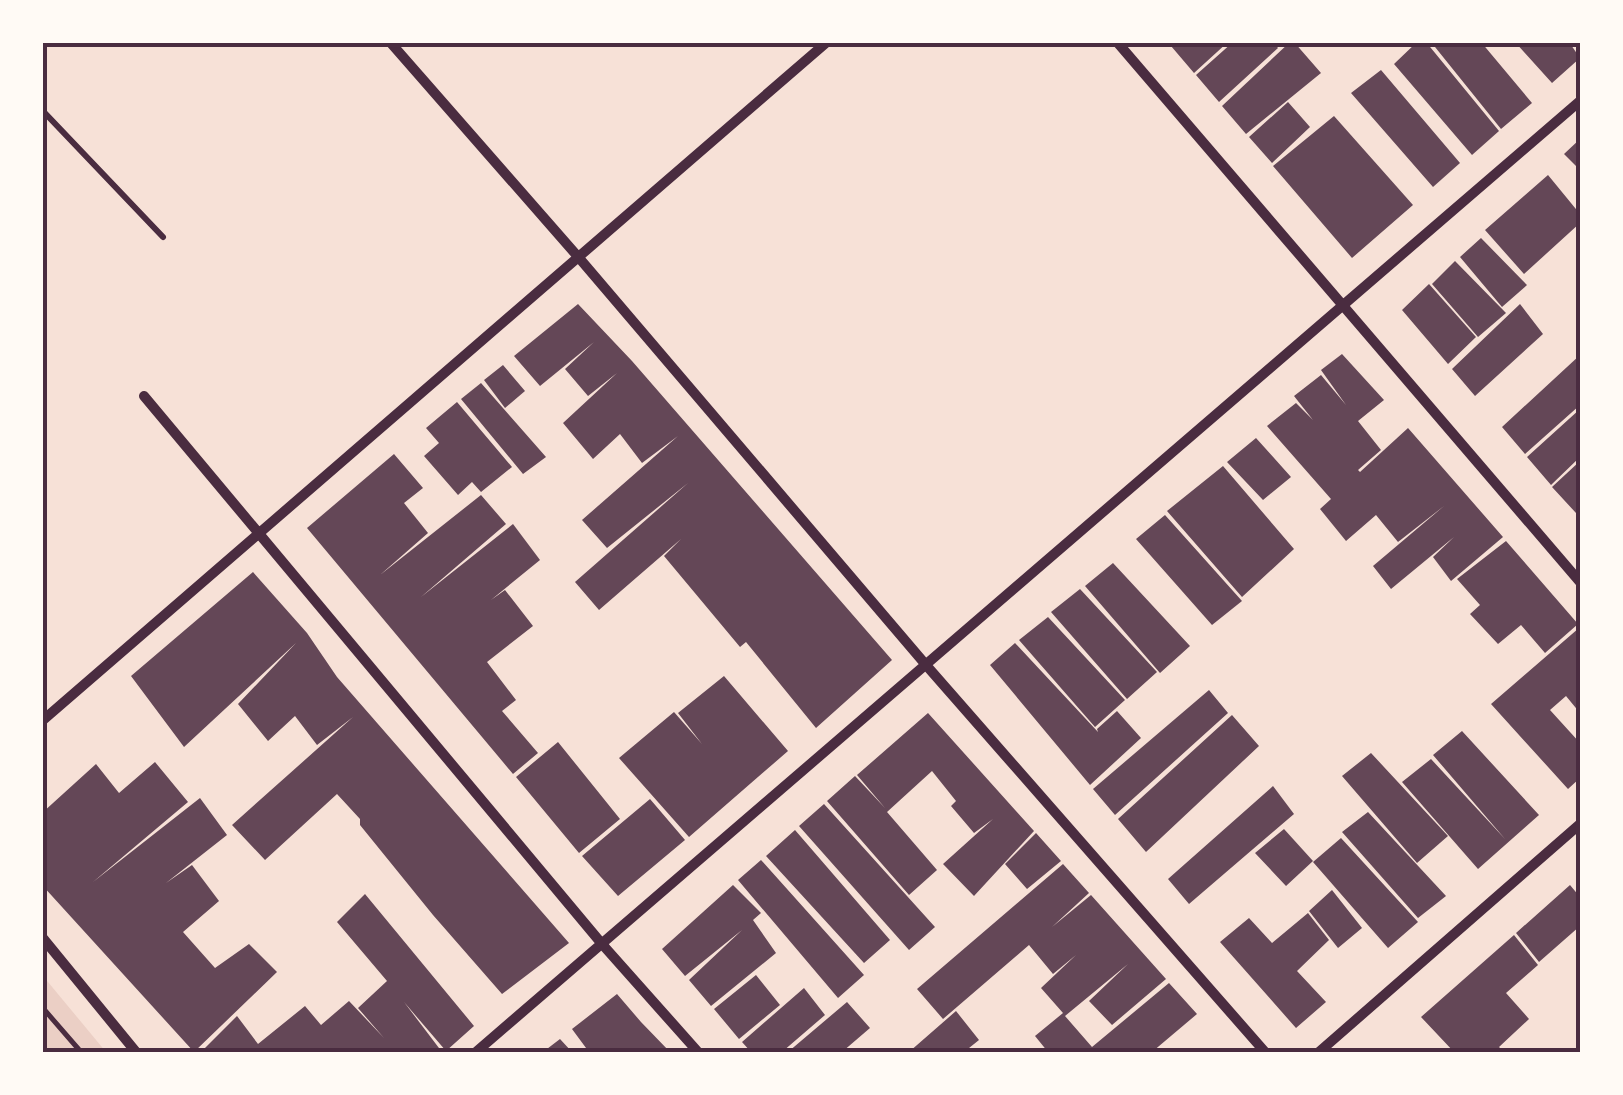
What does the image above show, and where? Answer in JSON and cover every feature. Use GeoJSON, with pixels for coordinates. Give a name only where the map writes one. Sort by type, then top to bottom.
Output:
{"type":"FeatureCollection","features":[{"type":"Feature","properties":{"kind":"street"},"geometry":{"type":"LineString","coordinates":[[390,42],[926,665],[1266,1052]]}},
{"type":"Feature","properties":{"kind":"street"},"geometry":{"type":"LineString","coordinates":[[42,720],[828,42]]}},
{"type":"Feature","properties":{"kind":"street"},"geometry":{"type":"LineString","coordinates":[[1117,42],[1580,582]]}},
{"type":"Feature","properties":{"kind":"street"},"geometry":{"type":"LineString","coordinates":[[476,1052],[1580,101]]}},
{"type":"Feature","properties":{"kind":"street"},"geometry":{"type":"LineString","coordinates":[[144,396],[602,944],[698,1052]]}},
{"type":"Feature","properties":{"kind":"street"},"geometry":{"type":"LineString","coordinates":[[1319,1052],[1580,824]]}},
{"type":"Feature","properties":{"kind":"street"},"geometry":{"type":"LineString","coordinates":[[42,937],[136,1052]]}},
{"type":"Feature","properties":{"kind":"lane"},"geometry":{"type":"LineString","coordinates":[[42,110],[163,237]]}},
{"type":"Feature","properties":{"kind":"path"},"geometry":{"type":"LineString","coordinates":[[42,1007],[81,1052]]}},
{"type":"Feature","properties":{"kind":"shaded area"},"geometry":{"type":"Polygon","coordinates":[[[43,976],[106,1052],[43,1052],[43,976]]]}},
{"type":"Feature","properties":{"kind":"building"},"geometry":{"type":"Polygon","coordinates":[[[1175,42],[1228,42],[1194,73],[1171,46],[1175,42]]]}},
{"type":"Feature","properties":{"kind":"building"},"geometry":{"type":"Polygon","coordinates":[[[1233,42],[1273,42],[1278,48],[1219,102],[1196,75],[1233,42]]]}},
{"type":"Feature","properties":{"kind":"building"},"geometry":{"type":"Polygon","coordinates":[[[1290,42],[1321,73],[1246,134],[1222,106],[1290,42]]]}},
{"type":"Feature","properties":{"kind":"building"},"geometry":{"type":"Polygon","coordinates":[[[1417,42],[1426,42],[1499,131],[1472,155],[1394,64],[1417,42]]]}},
{"type":"Feature","properties":{"kind":"building"},"geometry":{"type":"Polygon","coordinates":[[[1431,42],[1481,42],[1532,103],[1501,129],[1431,42]]]}},
{"type":"Feature","properties":{"kind":"building"},"geometry":{"type":"Polygon","coordinates":[[[1515,42],[1569,42],[1580,58],[1552,83],[1515,42]]]}},
{"type":"Feature","properties":{"kind":"building"},"geometry":{"type":"Polygon","coordinates":[[[1381,70],[1460,163],[1433,187],[1351,93],[1381,70]]]}},
{"type":"Feature","properties":{"kind":"building"},"geometry":{"type":"Polygon","coordinates":[[[1288,102],[1310,127],[1272,163],[1249,137],[1288,102]]]}},
{"type":"Feature","properties":{"kind":"building"},"geometry":{"type":"Polygon","coordinates":[[[1334,116],[1413,205],[1352,258],[1273,166],[1334,116]]]}},
{"type":"Feature","properties":{"kind":"building"},"geometry":{"type":"Polygon","coordinates":[[[1580,139],[1580,170],[1564,154],[1580,139]]]}},
{"type":"Feature","properties":{"kind":"building"},"geometry":{"type":"Polygon","coordinates":[[[1548,175],[1580,214],[1580,223],[1524,274],[1485,230],[1548,175]]]}},
{"type":"Feature","properties":{"kind":"building"},"geometry":{"type":"Polygon","coordinates":[[[1481,238],[1527,285],[1502,307],[1460,257],[1481,238]]]}},
{"type":"Feature","properties":{"kind":"building"},"geometry":{"type":"Polygon","coordinates":[[[1455,261],[1506,313],[1478,337],[1432,284],[1455,261]]]}},
{"type":"Feature","properties":{"kind":"building"},"geometry":{"type":"Polygon","coordinates":[[[1429,284],[1476,337],[1448,364],[1402,310],[1429,284]]]}},
{"type":"Feature","properties":{"kind":"building"},"geometry":{"type":"Polygon","coordinates":[[[578,304],[892,660],[816,728],[746,642],[740,647],[664,556],[681,539],[599,610],[575,582],[688,483],[607,548],[582,520],[678,436],[642,463],[620,434],[593,459],[563,423],[617,373],[588,396],[565,369],[594,342],[540,386],[514,356],[578,304]]]}},
{"type":"Feature","properties":{"kind":"building"},"geometry":{"type":"Polygon","coordinates":[[[1520,304],[1543,334],[1475,396],[1452,369],[1520,304]]]}},
{"type":"Feature","properties":{"kind":"building"},"geometry":{"type":"Polygon","coordinates":[[[1342,354],[1384,400],[1358,421],[1381,450],[1358,470],[1408,428],[1503,537],[1451,581],[1433,557],[1454,537],[1391,589],[1373,566],[1444,506],[1398,542],[1376,515],[1346,541],[1320,509],[1331,499],[1267,426],[1296,403],[1313,420],[1294,396],[1321,375],[1346,405],[1321,370],[1342,354]]]}},
{"type":"Feature","properties":{"kind":"building"},"geometry":{"type":"Polygon","coordinates":[[[1580,355],[1580,405],[1525,454],[1502,427],[1580,355]]]}},
{"type":"Feature","properties":{"kind":"building"},"geometry":{"type":"Polygon","coordinates":[[[503,365],[525,391],[505,408],[484,380],[503,365]]]}},
{"type":"Feature","properties":{"kind":"building"},"geometry":{"type":"Polygon","coordinates":[[[481,383],[546,457],[523,474],[461,399],[481,383]]]}},
{"type":"Feature","properties":{"kind":"building"},"geometry":{"type":"Polygon","coordinates":[[[457,402],[512,467],[481,492],[472,482],[458,495],[424,456],[439,443],[426,428],[457,402]]]}},
{"type":"Feature","properties":{"kind":"building"},"geometry":{"type":"Polygon","coordinates":[[[1580,409],[1580,457],[1551,485],[1527,457],[1580,409]]]}},
{"type":"Feature","properties":{"kind":"building"},"geometry":{"type":"Polygon","coordinates":[[[1256,438],[1291,477],[1263,500],[1227,462],[1256,438]]]}},
{"type":"Feature","properties":{"kind":"building"},"geometry":{"type":"Polygon","coordinates":[[[394,454],[423,488],[404,503],[428,533],[380,575],[481,495],[506,524],[421,597],[513,524],[540,560],[491,600],[505,590],[533,626],[487,662],[516,700],[502,711],[538,753],[513,774],[307,528],[394,454]]]}},
{"type":"Feature","properties":{"kind":"building"},"geometry":{"type":"Polygon","coordinates":[[[1580,461],[1580,509],[1576,513],[1552,487],[1580,461]]]}},
{"type":"Feature","properties":{"kind":"building"},"geometry":{"type":"Polygon","coordinates":[[[1223,466],[1294,549],[1242,597],[1167,511],[1223,466]]]}},
{"type":"Feature","properties":{"kind":"building"},"geometry":{"type":"Polygon","coordinates":[[[1165,515],[1242,601],[1212,625],[1136,539],[1165,515]]]}},
{"type":"Feature","properties":{"kind":"building"},"geometry":{"type":"Polygon","coordinates":[[[1506,541],[1578,624],[1545,653],[1521,625],[1498,644],[1470,614],[1480,605],[1457,579],[1506,541]]]}},
{"type":"Feature","properties":{"kind":"building"},"geometry":{"type":"Polygon","coordinates":[[[1113,563],[1190,646],[1160,673],[1085,586],[1113,563]]]}},
{"type":"Feature","properties":{"kind":"building"},"geometry":{"type":"Polygon","coordinates":[[[253,572],[307,633],[337,677],[569,943],[502,994],[337,794],[265,860],[232,825],[353,717],[317,745],[295,716],[268,741],[238,704],[296,643],[184,747],[131,676],[253,572]]]}},
{"type":"Feature","properties":{"kind":"building"},"geometry":{"type":"Polygon","coordinates":[[[1080,589],[1157,672],[1127,699],[1051,612],[1080,589]]]}},
{"type":"Feature","properties":{"kind":"building"},"geometry":{"type":"Polygon","coordinates":[[[1048,617],[1125,700],[1095,727],[1019,640],[1048,617]]]}},
{"type":"Feature","properties":{"kind":"building"},"geometry":{"type":"Polygon","coordinates":[[[1579,628],[1580,713],[1566,696],[1550,710],[1580,743],[1580,778],[1568,789],[1491,704],[1579,628]]]}},
{"type":"Feature","properties":{"kind":"building"},"geometry":{"type":"Polygon","coordinates":[[[1015,643],[1098,732],[1117,711],[1141,738],[1090,785],[990,665],[1015,643]]]}},
{"type":"Feature","properties":{"kind":"building"},"geometry":{"type":"Polygon","coordinates":[[[724,676],[788,751],[689,837],[619,758],[674,712],[702,744],[678,713],[724,676]]]}},
{"type":"Feature","properties":{"kind":"building"},"geometry":{"type":"Polygon","coordinates":[[[1209,690],[1228,713],[1115,815],[1093,789],[1209,690]]]}},
{"type":"Feature","properties":{"kind":"building"},"geometry":{"type":"Polygon","coordinates":[[[928,713],[1034,831],[974,896],[943,864],[993,819],[974,833],[951,806],[956,801],[932,771],[887,812],[937,870],[909,895],[827,801],[855,776],[885,808],[857,775],[928,713]]]}},
{"type":"Feature","properties":{"kind":"building"},"geometry":{"type":"Polygon","coordinates":[[[1232,715],[1259,746],[1146,852],[1118,819],[1232,715]]]}},
{"type":"Feature","properties":{"kind":"building"},"geometry":{"type":"Polygon","coordinates":[[[1462,731],[1539,815],[1478,869],[1402,782],[1431,759],[1505,839],[1433,755],[1462,731]]]}},
{"type":"Feature","properties":{"kind":"building"},"geometry":{"type":"Polygon","coordinates":[[[558,742],[620,819],[579,853],[516,777],[558,742]]]}},
{"type":"Feature","properties":{"kind":"building"},"geometry":{"type":"Polygon","coordinates":[[[1371,753],[1448,836],[1417,863],[1342,776],[1371,753]]]}},
{"type":"Feature","properties":{"kind":"building"},"geometry":{"type":"Polygon","coordinates":[[[155,762],[188,802],[93,882],[200,798],[227,835],[166,883],[192,865],[219,901],[183,932],[215,968],[249,944],[277,972],[194,1052],[42,885],[42,813],[96,764],[119,793],[155,762]]]}},
{"type":"Feature","properties":{"kind":"building"},"geometry":{"type":"Polygon","coordinates":[[[1273,786],[1294,814],[1189,904],[1168,879],[1273,786]]]}},
{"type":"Feature","properties":{"kind":"building"},"geometry":{"type":"Polygon","coordinates":[[[650,799],[685,840],[618,896],[582,856],[650,799]]]}},
{"type":"Feature","properties":{"kind":"building"},"geometry":{"type":"Polygon","coordinates":[[[824,804],[935,927],[909,950],[799,826],[824,804]]]}},
{"type":"Feature","properties":{"kind":"building"},"geometry":{"type":"Polygon","coordinates":[[[1368,812],[1446,896],[1418,918],[1342,832],[1368,812]]]}},
{"type":"Feature","properties":{"kind":"building"},"geometry":{"type":"Polygon","coordinates":[[[1284,829],[1313,861],[1286,886],[1255,853],[1284,829]]]}},
{"type":"Feature","properties":{"kind":"building"},"geometry":{"type":"Polygon","coordinates":[[[795,830],[890,940],[864,963],[766,856],[795,830]]]}},
{"type":"Feature","properties":{"kind":"building"},"geometry":{"type":"Polygon","coordinates":[[[1036,833],[1061,861],[1027,889],[1005,864],[1036,833]]]}},
{"type":"Feature","properties":{"kind":"building"},"geometry":{"type":"Polygon","coordinates":[[[1341,838],[1418,922],[1388,948],[1313,862],[1341,838]]]}},
{"type":"Feature","properties":{"kind":"building"},"geometry":{"type":"Polygon","coordinates":[[[761,860],[864,975],[838,998],[738,880],[761,860]]]}},
{"type":"Feature","properties":{"kind":"building"},"geometry":{"type":"Polygon","coordinates":[[[1063,864],[1089,893],[1052,927],[1091,895],[1166,979],[1112,1025],[1089,1001],[1128,964],[1065,1016],[1092,1047],[1169,983],[1197,1014],[1152,1052],[1048,1052],[1035,1036],[1063,1013],[1041,988],[1076,955],[1053,974],[1029,945],[943,1019],[917,989],[1063,864]]]}},
{"type":"Feature","properties":{"kind":"building"},"geometry":{"type":"Polygon","coordinates":[[[733,885],[761,913],[753,920],[776,953],[711,1006],[689,980],[742,930],[685,976],[662,949],[733,885]]]}},
{"type":"Feature","properties":{"kind":"building"},"geometry":{"type":"Polygon","coordinates":[[[1570,885],[1580,897],[1580,926],[1539,962],[1516,933],[1570,885]]]}},
{"type":"Feature","properties":{"kind":"building"},"geometry":{"type":"Polygon","coordinates":[[[1332,890],[1362,928],[1338,948],[1309,911],[1332,890]]]}},
{"type":"Feature","properties":{"kind":"building"},"geometry":{"type":"Polygon","coordinates":[[[365,894],[474,1026],[446,1051],[404,1002],[442,1052],[201,1052],[237,1016],[258,1044],[305,1006],[321,1025],[349,1001],[384,1038],[358,1008],[387,981],[337,922],[365,894]]]}},
{"type":"Feature","properties":{"kind":"building"},"geometry":{"type":"Polygon","coordinates":[[[1308,913],[1329,940],[1297,971],[1326,1002],[1296,1028],[1220,942],[1249,918],[1272,943],[1308,913]]]}},
{"type":"Feature","properties":{"kind":"building"},"geometry":{"type":"Polygon","coordinates":[[[1514,935],[1538,965],[1506,993],[1529,1019],[1499,1047],[1500,1052],[1454,1052],[1421,1017],[1514,935]]]}},
{"type":"Feature","properties":{"kind":"building"},"geometry":{"type":"Polygon","coordinates":[[[756,975],[780,1005],[739,1039],[714,1009],[756,975]]]}},
{"type":"Feature","properties":{"kind":"building"},"geometry":{"type":"Polygon","coordinates":[[[804,988],[825,1015],[782,1052],[751,1052],[742,1042],[804,988]]]}},
{"type":"Feature","properties":{"kind":"building"},"geometry":{"type":"Polygon","coordinates":[[[617,994],[670,1052],[589,1052],[572,1029],[617,994]]]}},
{"type":"Feature","properties":{"kind":"building"},"geometry":{"type":"Polygon","coordinates":[[[847,1002],[870,1028],[842,1052],[788,1052],[847,1002]]]}},
{"type":"Feature","properties":{"kind":"building"},"geometry":{"type":"Polygon","coordinates":[[[956,1011],[979,1040],[964,1052],[909,1052],[956,1011]]]}},
{"type":"Feature","properties":{"kind":"building"},"geometry":{"type":"Polygon","coordinates":[[[560,1039],[572,1052],[543,1052],[560,1039]]]}}]}
